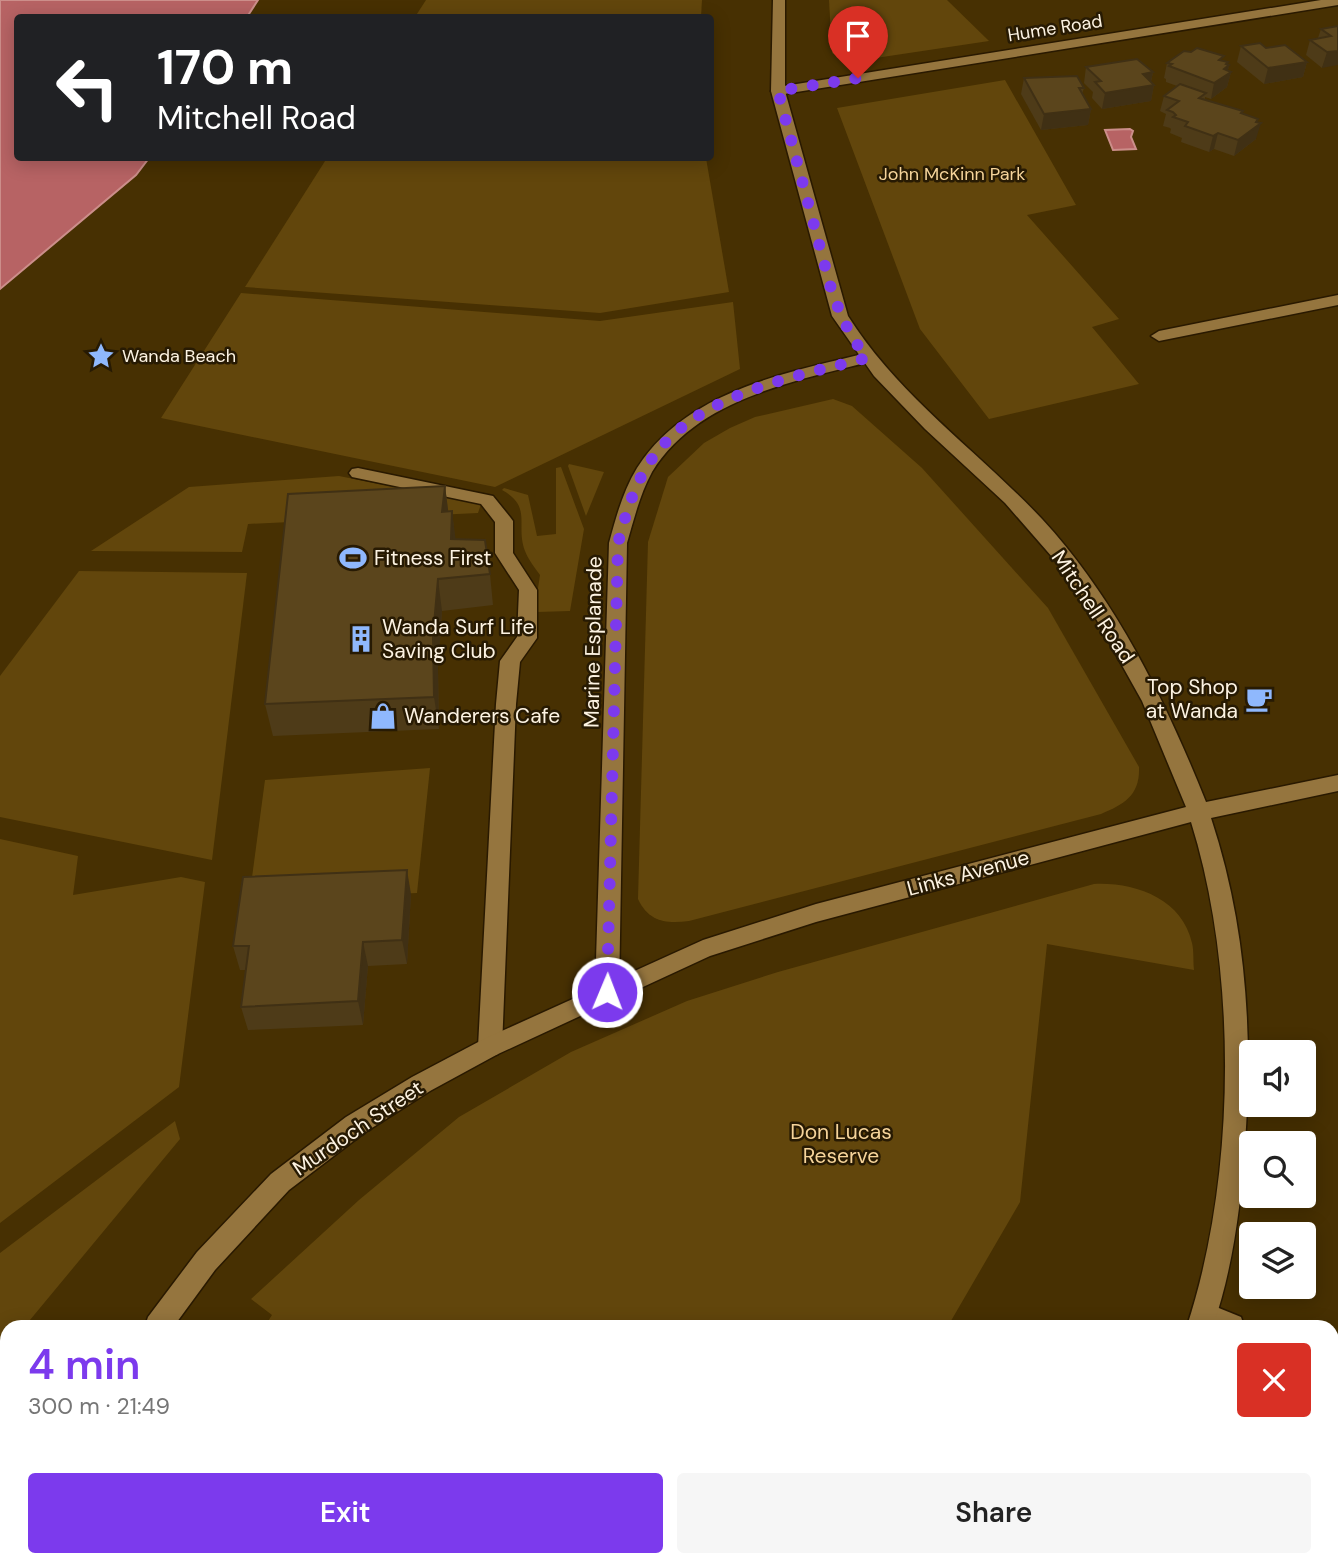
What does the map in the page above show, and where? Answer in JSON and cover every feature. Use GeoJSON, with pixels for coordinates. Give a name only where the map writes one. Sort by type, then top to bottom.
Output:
{"type":"FeatureCollection","features":[{"type":"Feature","properties":{"kind":"street","name":"Mitchell Road"},"geometry":{"type":"LineString","coordinates":[[779,0],[778,91],[833,296],[851,336],[867,358],[1036,525],[1085,587],[1130,659],[1162,723],[1198,812],[1223,900],[1236,999],[1238,1081],[1228,1198],[1202,1320]]}},
{"type":"Feature","properties":{"kind":"street","name":"Hume Road"},"geometry":{"type":"LineString","coordinates":[[778,91],[1338,1]]}},
{"type":"Feature","properties":{"kind":"street"},"geometry":{"type":"LineString","coordinates":[[1159,336],[1338,300]]}},
{"type":"Feature","properties":{"kind":"street","name":"Marine Esplanade"},"geometry":{"type":"LineString","coordinates":[[607,992],[618,543],[629,504],[647,467],[669,441],[704,412],[742,394],[867,358]]}},
{"type":"Feature","properties":{"kind":"street"},"geometry":{"type":"LineString","coordinates":[[358,473],[487,500],[504,521],[504,553],[528,590],[527,638],[510,661],[506,704],[490,1047]]}},
{"type":"Feature","properties":{"kind":"street","name":"Links Avenue"},"geometry":{"type":"LineString","coordinates":[[607,992],[703,949],[816,914],[1198,812],[1338,783]]}},
{"type":"Feature","properties":{"kind":"street","name":"Murdoch Street"},"geometry":{"type":"LineString","coordinates":[[162,1320],[206,1261],[280,1182],[355,1125],[421,1084],[490,1047],[607,992]]}},
{"type":"Feature","properties":{"kind":"green space"},"geometry":{"type":"Polygon","coordinates":[[[426,0],[702,0],[701,14],[417,14],[426,0]]]}},
{"type":"Feature","properties":{"kind":"green space"},"geometry":{"type":"Polygon","coordinates":[[[829,0],[947,0],[989,41],[849,62],[832,53],[829,0]]]}},
{"type":"Feature","properties":{"kind":"green space","name":"John McKinn Park"},"geometry":{"type":"Polygon","coordinates":[[[1005,80],[1076,205],[1027,215],[1119,319],[1092,327],[1139,384],[989,419],[920,329],[837,108],[1005,80]]]}},
{"type":"Feature","properties":{"kind":"green space"},"geometry":{"type":"Polygon","coordinates":[[[325,161],[707,161],[729,292],[600,313],[245,287],[325,161]]]}},
{"type":"Feature","properties":{"kind":"green space"},"geometry":{"type":"Polygon","coordinates":[[[241,293],[600,321],[733,302],[740,369],[495,487],[161,418],[241,293]]]}},
{"type":"Feature","properties":{"kind":"green space"},"geometry":{"type":"Polygon","coordinates":[[[833,399],[852,406],[922,468],[1048,608],[1139,767],[1137,785],[1124,802],[1101,814],[689,921],[659,920],[647,913],[638,899],[648,542],[668,477],[704,443],[730,428],[755,417],[833,399]]]}},
{"type":"Feature","properties":{"kind":"green space"},"geometry":{"type":"Polygon","coordinates":[[[569,464],[604,472],[586,516],[568,466],[569,464]]]}},
{"type":"Feature","properties":{"kind":"green space"},"geometry":{"type":"Polygon","coordinates":[[[561,467],[584,529],[570,611],[537,612],[535,608],[540,575],[522,542],[521,517],[517,503],[502,490],[504,488],[528,495],[537,536],[556,534],[556,468],[561,467]]]}},
{"type":"Feature","properties":{"kind":"green space"},"geometry":{"type":"Polygon","coordinates":[[[339,476],[481,504],[478,513],[248,524],[242,552],[91,551],[189,487],[339,476]]]}},
{"type":"Feature","properties":{"kind":"green space"},"geometry":{"type":"Polygon","coordinates":[[[79,571],[247,573],[212,860],[0,817],[0,676],[79,571]]]}},
{"type":"Feature","properties":{"kind":"green space"},"geometry":{"type":"Polygon","coordinates":[[[430,768],[417,893],[249,900],[265,780],[430,768]]]}},
{"type":"Feature","properties":{"kind":"green space"},"geometry":{"type":"Polygon","coordinates":[[[0,839],[78,856],[73,895],[181,877],[205,882],[179,1087],[0,1223],[0,839]]]}},
{"type":"Feature","properties":{"kind":"green space","name":"Don Lucas Reserve"},"geometry":{"type":"Polygon","coordinates":[[[1094,884],[1140,890],[1167,904],[1187,927],[1193,946],[1194,970],[1047,944],[1020,1202],[951,1320],[269,1320],[272,1315],[251,1299],[359,1200],[459,1117],[571,1052],[687,1001],[778,972],[1094,884]]]}},
{"type":"Feature","properties":{"kind":"green space"},"geometry":{"type":"Polygon","coordinates":[[[175,1121],[180,1139],[30,1320],[0,1320],[0,1253],[175,1121]]]}},
{"type":"Feature","properties":{"kind":"shaded area"},"geometry":{"type":"Polygon","coordinates":[[[0,0],[258,0],[249,14],[14,14],[14,161],[147,161],[136,175],[0,289],[0,0]]]}},
{"type":"Feature","properties":{"kind":"shaded area"},"geometry":{"type":"Polygon","coordinates":[[[1105,130],[1133,131],[1131,137],[1136,149],[1113,150],[1105,130]]]}},
{"type":"Feature","properties":{"kind":"building"},"geometry":{"type":"Polygon","coordinates":[[[1338,26],[1338,51],[1327,52],[1310,40],[1331,36],[1321,29],[1338,26]]]}},
{"type":"Feature","properties":{"kind":"building"},"geometry":{"type":"Polygon","coordinates":[[[1260,43],[1266,48],[1285,45],[1307,62],[1268,68],[1241,46],[1260,43]]]}},
{"type":"Feature","properties":{"kind":"building"},"geometry":{"type":"Polygon","coordinates":[[[1197,48],[1224,56],[1219,60],[1228,62],[1226,64],[1229,65],[1224,69],[1231,72],[1214,83],[1167,63],[1184,51],[1191,52],[1197,48]]]}},
{"type":"Feature","properties":{"kind":"building"},"geometry":{"type":"Polygon","coordinates":[[[1137,59],[1153,72],[1143,74],[1154,85],[1105,93],[1095,82],[1101,81],[1086,67],[1137,59]]]}},
{"type":"Feature","properties":{"kind":"building"},"geometry":{"type":"Polygon","coordinates":[[[1077,76],[1084,88],[1079,88],[1091,109],[1044,114],[1024,78],[1077,76]]]}},
{"type":"Feature","properties":{"kind":"building"},"geometry":{"type":"Polygon","coordinates":[[[1180,84],[1206,93],[1199,98],[1243,111],[1241,113],[1258,119],[1256,122],[1261,123],[1238,140],[1218,133],[1213,136],[1185,126],[1188,122],[1173,117],[1176,115],[1167,110],[1179,101],[1164,96],[1180,84]]]}},
{"type":"Feature","properties":{"kind":"building","name":"Wanda Surf Life Saving Club"},"geometry":{"type":"Polygon","coordinates":[[[445,486],[442,512],[452,511],[451,539],[485,540],[490,574],[438,579],[433,636],[434,697],[265,704],[288,494],[445,486]]]}},
{"type":"Feature","properties":{"kind":"building"},"geometry":{"type":"Polygon","coordinates":[[[407,870],[402,940],[363,942],[358,1001],[241,1007],[249,946],[233,946],[243,877],[407,870]]]}},
{"type":"Feature","properties":{"kind":"place","name":"Wanda Beach"},"geometry":{"type":"Point","coordinates":[101,356]}},
{"type":"Feature","properties":{"kind":"place","name":"Fitness First"},"geometry":{"type":"Point","coordinates":[353,558]}},
{"type":"Feature","properties":{"kind":"place","name":"Wanda Surf Life Saving Club"},"geometry":{"type":"Point","coordinates":[361,639]}},
{"type":"Feature","properties":{"kind":"place","name":"Top Shop at Wanda"},"geometry":{"type":"Point","coordinates":[1259,699]}},
{"type":"Feature","properties":{"kind":"place","name":"Wanderers Cafe"},"geometry":{"type":"Point","coordinates":[383,716]}},
{"type":"Feature","properties":{"kind":"route"},"geometry":{"type":"LineString","coordinates":[[607,992],[618,543],[629,504],[647,467],[669,441],[704,412],[742,394],[867,358],[840,316],[833,296],[778,91],[858,78]]}}]}
